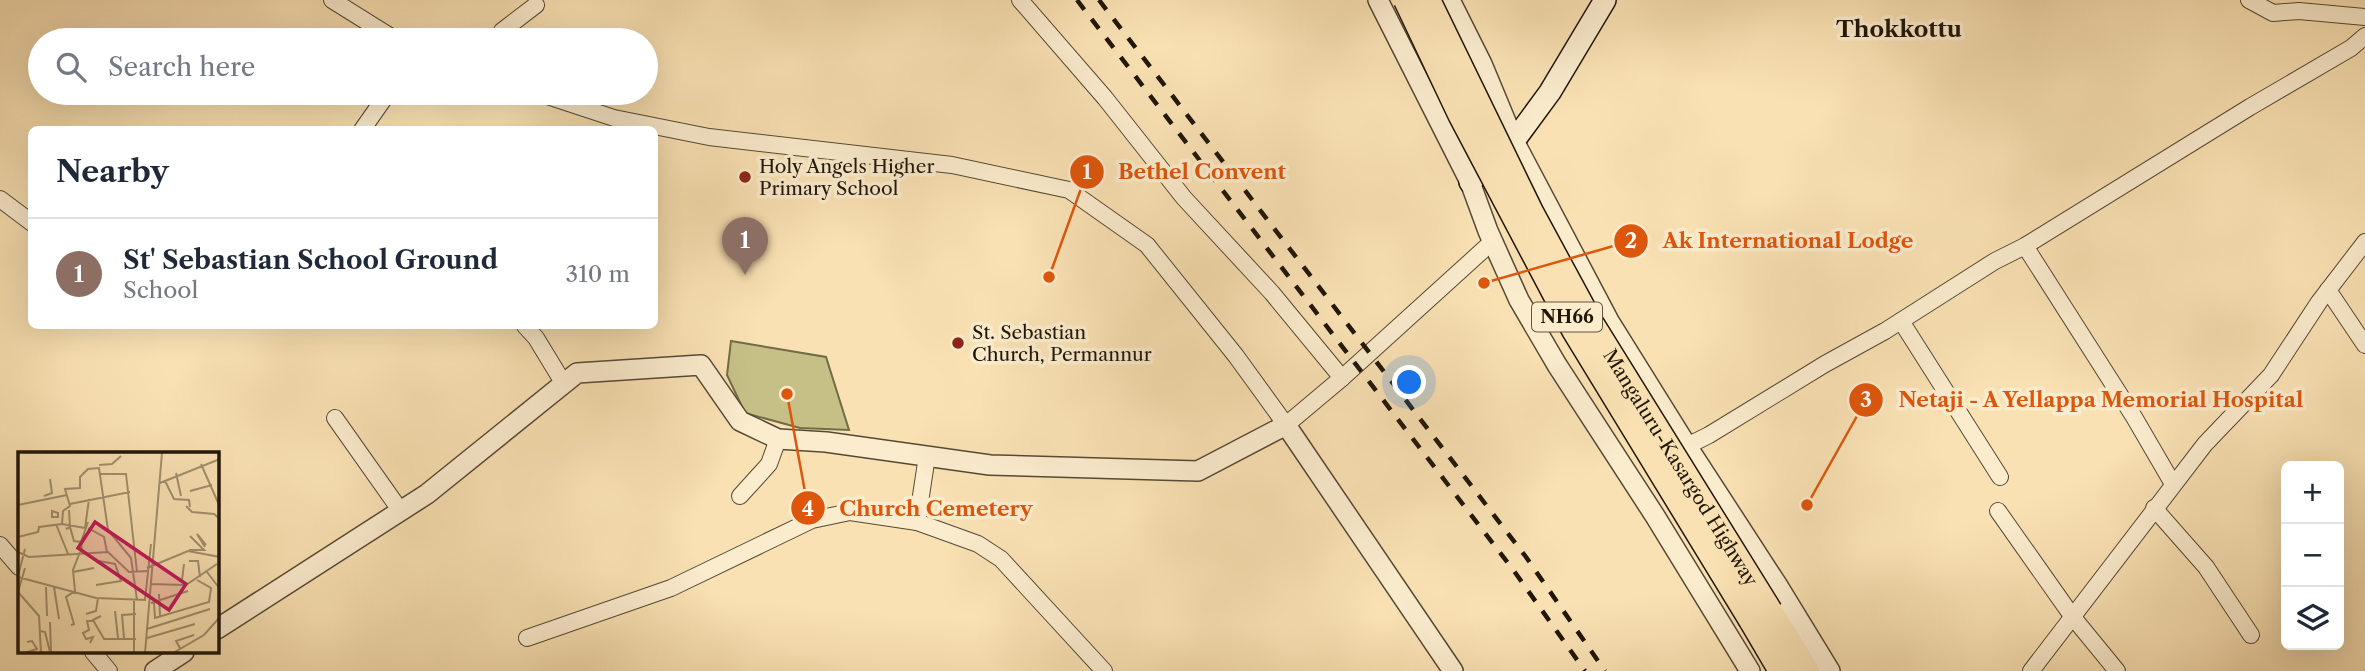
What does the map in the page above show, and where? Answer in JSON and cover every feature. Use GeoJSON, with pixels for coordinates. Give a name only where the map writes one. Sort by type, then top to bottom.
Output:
{"type":"FeatureCollection","features":[{"type":"Feature","properties":{"kind":"highway","name":"Mangaluru-Kasargod Highway"},"geometry":{"type":"LineString","coordinates":[[1406,0],[1467,127],[1574,330],[1760,616],[1807,671]]}},
{"type":"Feature","properties":{"kind":"highway","name":"Mangaluru-Kasargod Highway"},"geometry":{"type":"LineString","coordinates":[[1428,0],[1531,212],[1590,321],[1760,616],[1781,671]]}},
{"type":"Feature","properties":{"kind":"main road"},"geometry":{"type":"LineString","coordinates":[[1470,182],[1514,141],[1550,92],[1605,0]]}},
{"type":"Feature","properties":{"kind":"street"},"geometry":{"type":"LineString","coordinates":[[332,0],[377,28]]}},
{"type":"Feature","properties":{"kind":"street"},"geometry":{"type":"LineString","coordinates":[[1020,0],[1105,98],[1184,198],[1272,293],[1342,378]]}},
{"type":"Feature","properties":{"kind":"street"},"geometry":{"type":"LineString","coordinates":[[1378,0],[1470,182],[1519,300],[1749,671]]}},
{"type":"Feature","properties":{"kind":"street"},"geometry":{"type":"LineString","coordinates":[[1450,0],[1482,64],[1514,141],[1609,321],[1830,671]]}},
{"type":"Feature","properties":{"kind":"street"},"geometry":{"type":"LineString","coordinates":[[2249,0],[2273,13],[2299,10],[2365,17]]}},
{"type":"Feature","properties":{"kind":"street"},"geometry":{"type":"LineString","coordinates":[[506,28],[536,5]]}},
{"type":"Feature","properties":{"kind":"street"},"geometry":{"type":"LineString","coordinates":[[1687,446],[1901,321],[1995,261],[2025,246],[2351,48],[2365,36]]}},
{"type":"Feature","properties":{"kind":"street"},"geometry":{"type":"LineString","coordinates":[[365,126],[380,105]]}},
{"type":"Feature","properties":{"kind":"street"},"geometry":{"type":"LineString","coordinates":[[574,105],[614,118],[654,126]]}},
{"type":"Feature","properties":{"kind":"street"},"geometry":{"type":"LineString","coordinates":[[658,127],[709,137],[951,165],[1069,190],[1147,245],[1236,356],[1453,671]]}},
{"type":"Feature","properties":{"kind":"street"},"geometry":{"type":"LineString","coordinates":[[0,199],[28,220]]}},
{"type":"Feature","properties":{"kind":"street"},"geometry":{"type":"LineString","coordinates":[[219,628],[427,494],[577,373],[701,365],[740,421],[778,439],[826,442],[990,465],[1198,471],[1286,425],[1493,241]]}},
{"type":"Feature","properties":{"kind":"street"},"geometry":{"type":"LineString","coordinates":[[2031,671],[2204,444],[2271,374],[2328,290],[2365,242]]}},
{"type":"Feature","properties":{"kind":"street"},"geometry":{"type":"LineString","coordinates":[[2025,246],[2134,417],[2173,484]]}},
{"type":"Feature","properties":{"kind":"street"},"geometry":{"type":"LineString","coordinates":[[2328,290],[2365,345]]}},
{"type":"Feature","properties":{"kind":"street"},"geometry":{"type":"LineString","coordinates":[[1901,321],[2000,477]]}},
{"type":"Feature","properties":{"kind":"street"},"geometry":{"type":"LineString","coordinates":[[528,329],[564,384]]}},
{"type":"Feature","properties":{"kind":"street"},"geometry":{"type":"LineString","coordinates":[[335,418],[400,510]]}},
{"type":"Feature","properties":{"kind":"street"},"geometry":{"type":"LineString","coordinates":[[740,496],[769,464],[778,439]]}},
{"type":"Feature","properties":{"kind":"street"},"geometry":{"type":"LineString","coordinates":[[917,522],[927,456]]}},
{"type":"Feature","properties":{"kind":"street"},"geometry":{"type":"LineString","coordinates":[[2154,508],[2206,567],[2250,635]]}},
{"type":"Feature","properties":{"kind":"street"},"geometry":{"type":"LineString","coordinates":[[527,638],[671,588],[812,520],[850,512],[917,522],[978,544],[1001,559],[1104,671]]}},
{"type":"Feature","properties":{"kind":"street"},"geometry":{"type":"LineString","coordinates":[[1998,512],[2072,616],[2117,671]]}},
{"type":"Feature","properties":{"kind":"street"},"geometry":{"type":"LineString","coordinates":[[0,545],[18,566]]}},
{"type":"Feature","properties":{"kind":"street"},"geometry":{"type":"LineString","coordinates":[[95,654],[109,671]]}},
{"type":"Feature","properties":{"kind":"street"},"geometry":{"type":"LineString","coordinates":[[155,671],[181,654]]}},
{"type":"Feature","properties":{"kind":"shaded area"},"geometry":{"type":"Polygon","coordinates":[[[731,341],[826,357],[849,430],[800,428],[745,413],[727,375],[731,341]]]}},
{"type":"Feature","properties":{"kind":"railway"},"geometry":{"type":"LineString","coordinates":[[1077,0],[1514,571],[1585,671]]}},
{"type":"Feature","properties":{"kind":"railway"},"geometry":{"type":"LineString","coordinates":[[1099,0],[1526,557],[1605,671]]}},
{"type":"Feature","properties":{"kind":"place","name":"Holy Angels Higher Primary School"},"geometry":{"type":"Point","coordinates":[745,177]}},
{"type":"Feature","properties":{"kind":"place","name":"St' Sebastian School Ground"},"geometry":{"type":"Point","coordinates":[745,275]}},
{"type":"Feature","properties":{"kind":"place","name":"Bethel Convent"},"geometry":{"type":"Point","coordinates":[1049,277]}},
{"type":"Feature","properties":{"kind":"place","name":"Ak International Lodge"},"geometry":{"type":"Point","coordinates":[1484,283]}},
{"type":"Feature","properties":{"kind":"place","name":"St. Sebastian Church, Permannur"},"geometry":{"type":"Point","coordinates":[958,343]}},
{"type":"Feature","properties":{"kind":"place","name":"Church Cemetery"},"geometry":{"type":"Point","coordinates":[787,394]}},
{"type":"Feature","properties":{"kind":"place","name":"Netaji - A Yellappa Memorial Hospital"},"geometry":{"type":"Point","coordinates":[1807,505]}},
{"type":"Feature","properties":{"kind":"district","name":"Thokkottu"},"geometry":{"type":"Point","coordinates":[1899,29]}}]}
